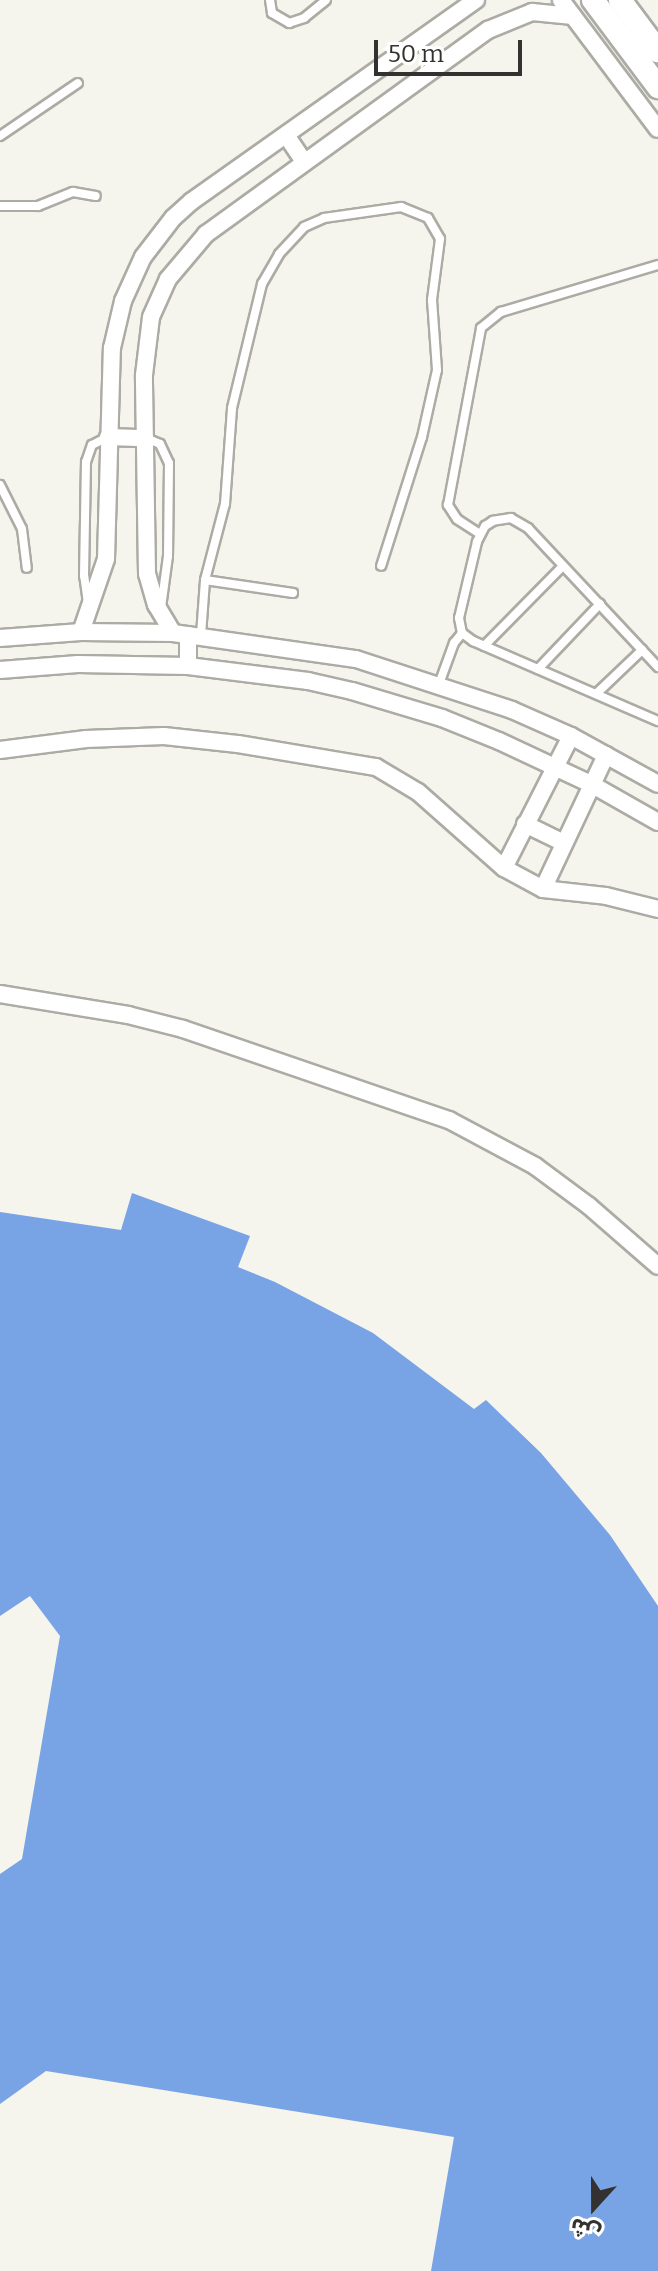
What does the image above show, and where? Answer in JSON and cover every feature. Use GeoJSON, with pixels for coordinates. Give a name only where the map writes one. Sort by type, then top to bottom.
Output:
{"type":"FeatureCollection","features":[{"type":"Feature","properties":{"kind":"main road"},"geometry":{"type":"LineString","coordinates":[[593,0],[649,57]]}},
{"type":"Feature","properties":{"kind":"main road"},"geometry":{"type":"LineString","coordinates":[[620,0],[649,57],[658,87]]}},
{"type":"Feature","properties":{"kind":"street"},"geometry":{"type":"LineString","coordinates":[[81,632],[106,559],[108,437],[116,324],[143,257],[173,218],[192,201],[476,0]]}},
{"type":"Feature","properties":{"kind":"street"},"geometry":{"type":"LineString","coordinates":[[561,0],[658,129]]}},
{"type":"Feature","properties":{"kind":"street"},"geometry":{"type":"LineString","coordinates":[[187,634],[160,613],[147,574],[146,338],[168,279],[206,234],[501,21],[532,12],[573,16]]}},
{"type":"Feature","properties":{"kind":"street"},"geometry":{"type":"LineString","coordinates":[[286,135],[304,162]]}},
{"type":"Feature","properties":{"kind":"street"},"geometry":{"type":"LineString","coordinates":[[108,437],[145,438]]}},
{"type":"Feature","properties":{"kind":"street"},"geometry":{"type":"LineString","coordinates":[[0,638],[81,632],[187,634],[312,651],[439,684],[571,736],[658,784]]}},
{"type":"Feature","properties":{"kind":"street"},"geometry":{"type":"LineString","coordinates":[[187,634],[188,666]]}},
{"type":"Feature","properties":{"kind":"street"},"geometry":{"type":"LineString","coordinates":[[308,681],[312,651]]}},
{"type":"Feature","properties":{"kind":"street"},"geometry":{"type":"LineString","coordinates":[[0,670],[78,664],[188,666],[308,681],[442,718],[555,766],[658,822]]}},
{"type":"Feature","properties":{"kind":"street"},"geometry":{"type":"LineString","coordinates":[[0,750],[86,739],[164,736],[226,742],[376,767],[418,792],[504,868],[543,889],[606,896],[658,909]]}},
{"type":"Feature","properties":{"kind":"street"},"geometry":{"type":"LineString","coordinates":[[504,868],[571,736]]}},
{"type":"Feature","properties":{"kind":"street"},"geometry":{"type":"LineString","coordinates":[[543,889],[606,755]]}},
{"type":"Feature","properties":{"kind":"street"},"geometry":{"type":"LineString","coordinates":[[525,824],[564,843]]}},
{"type":"Feature","properties":{"kind":"street"},"geometry":{"type":"LineString","coordinates":[[0,994],[128,1015],[183,1029],[449,1120],[535,1166],[589,1206],[658,1266]]}},
{"type":"Feature","properties":{"kind":"lane"},"geometry":{"type":"LineString","coordinates":[[270,0],[272,13],[289,23],[304,18],[326,0]]}},
{"type":"Feature","properties":{"kind":"lane"},"geometry":{"type":"LineString","coordinates":[[0,136],[78,83]]}},
{"type":"Feature","properties":{"kind":"lane"},"geometry":{"type":"LineString","coordinates":[[0,206],[38,206],[73,192],[96,196]]}},
{"type":"Feature","properties":{"kind":"lane"},"geometry":{"type":"LineString","coordinates":[[187,634],[223,517],[236,385],[256,299],[269,270],[297,233],[314,222],[401,207],[428,218],[440,239],[432,300],[437,370],[422,437],[381,566]]}},
{"type":"Feature","properties":{"kind":"lane"},"geometry":{"type":"LineString","coordinates":[[480,534],[457,519],[448,505],[481,328],[501,312],[658,265]]}},
{"type":"Feature","properties":{"kind":"lane"},"geometry":{"type":"LineString","coordinates":[[145,438],[160,444],[169,463],[167,576],[160,613]]}},
{"type":"Feature","properties":{"kind":"lane"},"geometry":{"type":"LineString","coordinates":[[0,485],[22,529],[27,568]]}},
{"type":"Feature","properties":{"kind":"lane"},"geometry":{"type":"LineString","coordinates":[[658,667],[528,528],[511,518],[493,521],[480,534],[459,618],[462,633],[484,646],[658,721]]}},
{"type":"Feature","properties":{"kind":"lane"},"geometry":{"type":"LineString","coordinates":[[484,646],[563,566]]}},
{"type":"Feature","properties":{"kind":"lane"},"geometry":{"type":"LineString","coordinates":[[205,580],[293,593]]}},
{"type":"Feature","properties":{"kind":"lane"},"geometry":{"type":"LineString","coordinates":[[538,669],[600,604]]}},
{"type":"Feature","properties":{"kind":"lane"},"geometry":{"type":"LineString","coordinates":[[439,684],[454,643],[462,633]]}},
{"type":"Feature","properties":{"kind":"lane"},"geometry":{"type":"LineString","coordinates":[[596,694],[642,650]]}},
{"type":"Feature","properties":{"kind":"water"},"geometry":{"type":"Polygon","coordinates":[[[132,1193],[250,1236],[238,1267],[275,1282],[373,1333],[474,1409],[486,1400],[541,1453],[610,1535],[658,1606],[658,2271],[431,2271],[454,2137],[46,2071],[0,2104],[0,1874],[22,1859],[60,1636],[30,1596],[0,1616],[0,1212],[121,1230],[132,1193]]]}}]}
